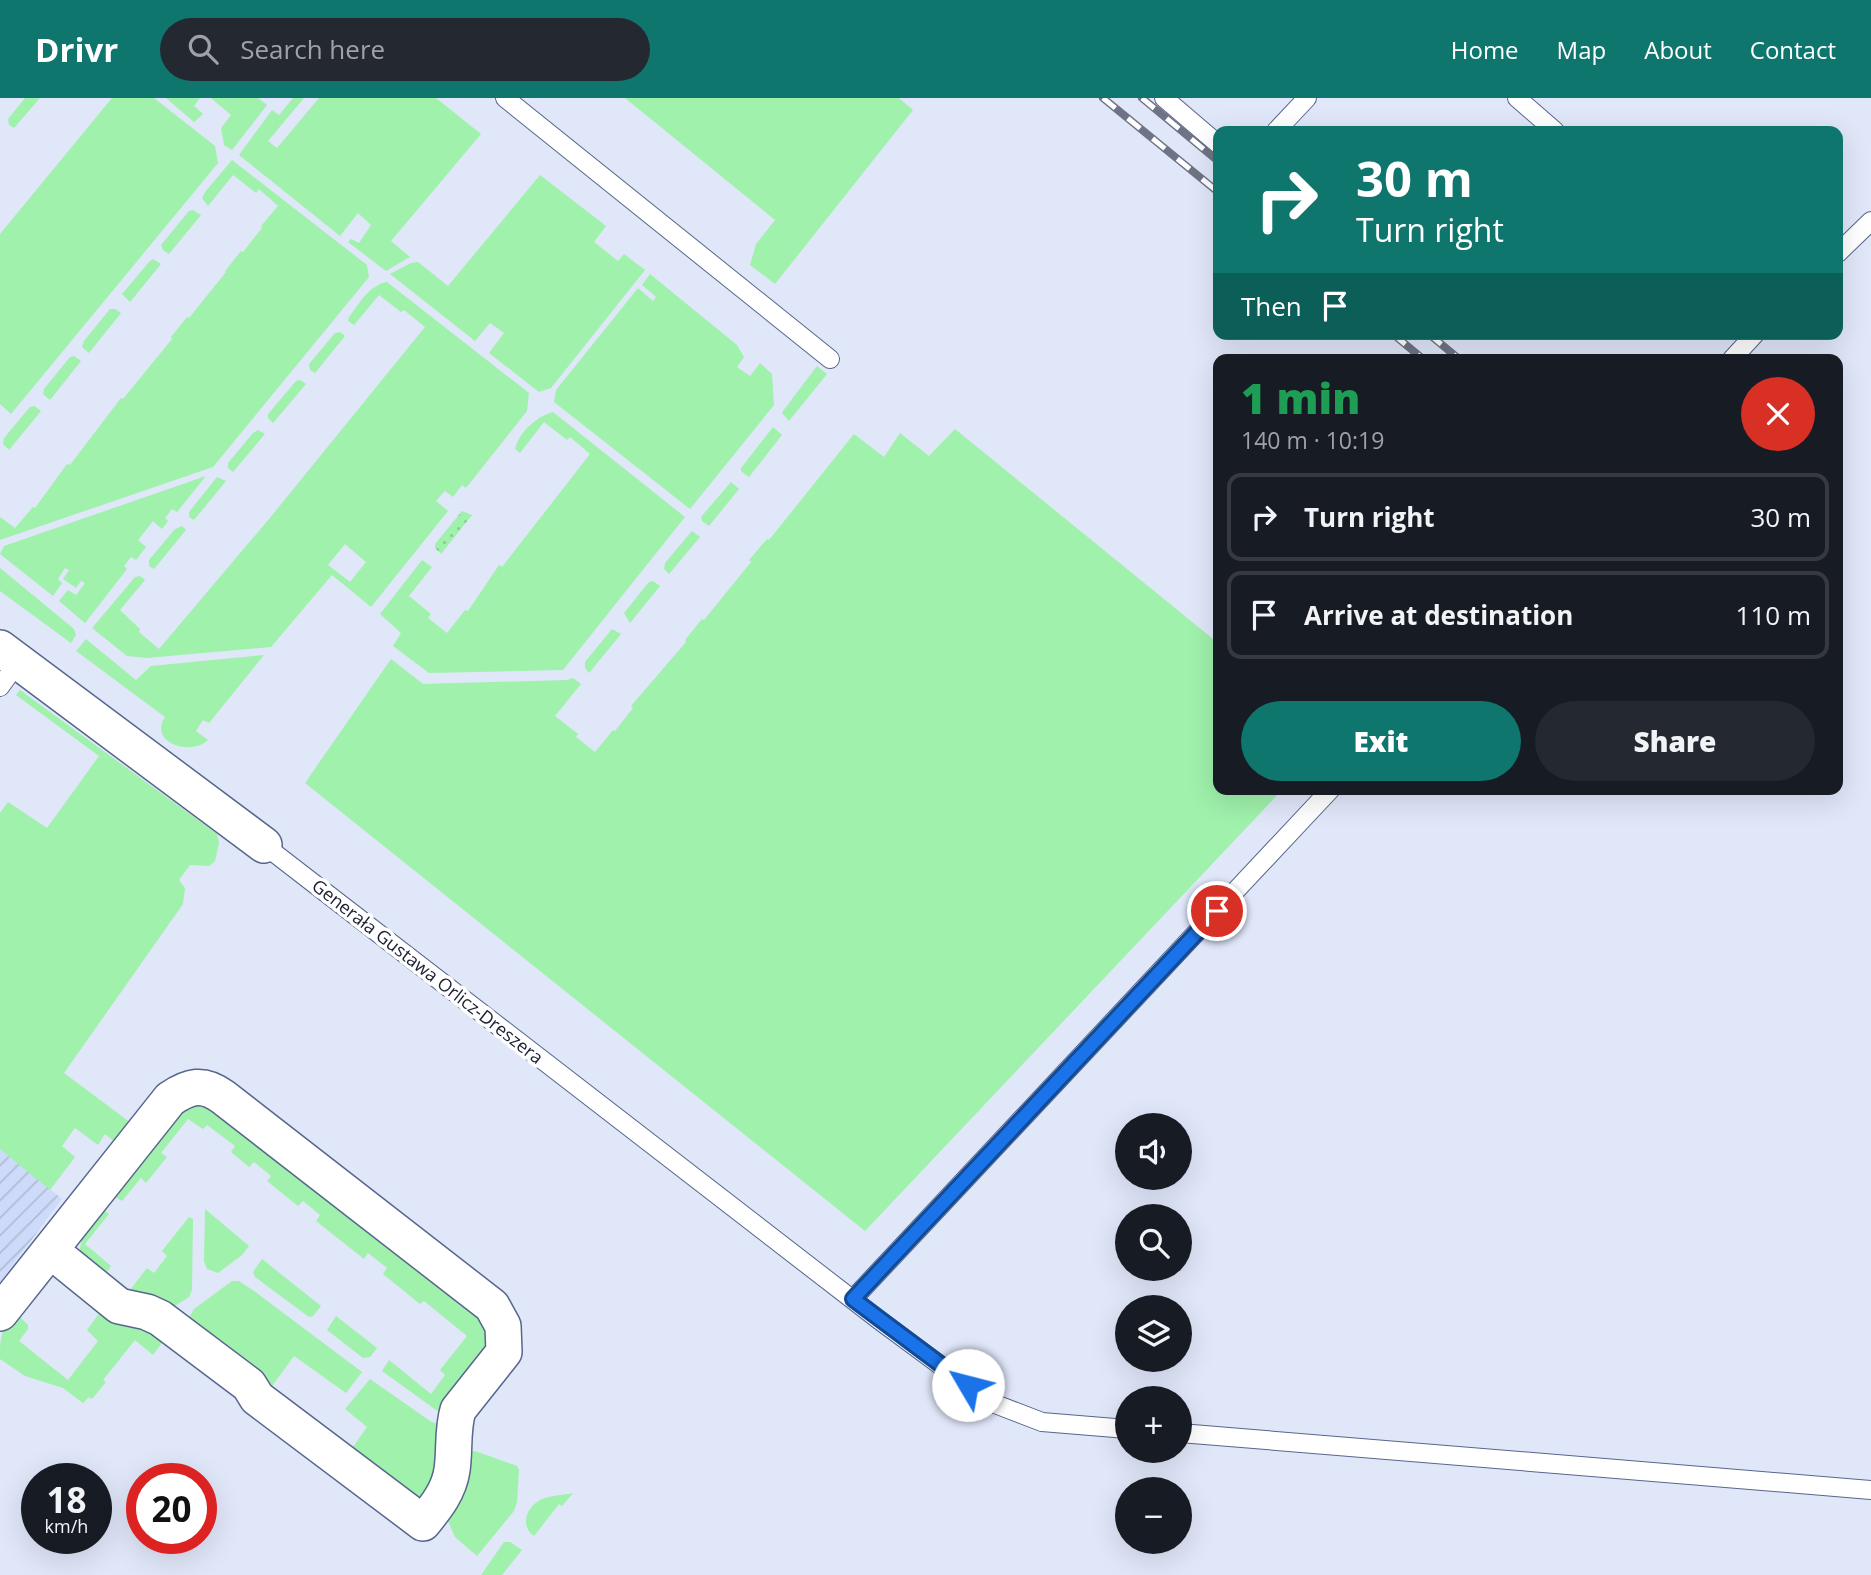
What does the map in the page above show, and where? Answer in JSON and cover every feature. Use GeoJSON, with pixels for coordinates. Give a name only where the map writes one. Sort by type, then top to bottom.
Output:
{"type":"FeatureCollection","features":[{"type":"Feature","properties":{"kind":"street","name":"Generała Gustawa Orlicz-Dreszera"},"geometry":{"type":"LineString","coordinates":[[6,665],[264,845]]}},
{"type":"Feature","properties":{"kind":"street"},"geometry":{"type":"LineString","coordinates":[[0,1313],[50,1250],[170,1099],[185,1088],[206,1088],[215,1091],[234,1105],[492,1307],[503,1326],[504,1352],[458,1410],[449,1485],[440,1502],[423,1523],[257,1398],[249,1385],[160,1318],[147,1312],[119,1306],[50,1250]]}},
{"type":"Feature","properties":{"kind":"lane"},"geometry":{"type":"LineString","coordinates":[[505,98],[830,359]]}},
{"type":"Feature","properties":{"kind":"lane"},"geometry":{"type":"LineString","coordinates":[[1164,98],[1213,140]]}},
{"type":"Feature","properties":{"kind":"lane"},"geometry":{"type":"LineString","coordinates":[[1281,126],[1307,98]]}},
{"type":"Feature","properties":{"kind":"lane"},"geometry":{"type":"LineString","coordinates":[[1517,98],[1549,126]]}},
{"type":"Feature","properties":{"kind":"lane"},"geometry":{"type":"LineString","coordinates":[[1843,248],[1871,221]]}},
{"type":"Feature","properties":{"kind":"lane"},"geometry":{"type":"LineString","coordinates":[[1737,354],[1749,340]]}},
{"type":"Feature","properties":{"kind":"lane"},"geometry":{"type":"LineString","coordinates":[[853,1299],[1325,795]]}},
{"type":"Feature","properties":{"kind":"lane","name":"Generała Gustawa Orlicz-Dreszera"},"geometry":{"type":"LineString","coordinates":[[264,845],[990,1402],[1042,1422],[1115,1428]]}},
{"type":"Feature","properties":{"kind":"lane"},"geometry":{"type":"LineString","coordinates":[[1192,1434],[1871,1490]]}},
{"type":"Feature","properties":{"kind":"shaded area"},"geometry":{"type":"Polygon","coordinates":[[[0,1149],[62,1199],[0,1282],[0,1149]]]}},
{"type":"Feature","properties":{"kind":"green space"},"geometry":{"type":"Polygon","coordinates":[[[25,98],[40,98],[14,128],[9,125],[8,119],[25,98]]]}},
{"type":"Feature","properties":{"kind":"green space"},"geometry":{"type":"Polygon","coordinates":[[[112,98],[154,98],[215,146],[218,163],[11,414],[0,404],[0,234],[112,98]]]}},
{"type":"Feature","properties":{"kind":"green space"},"geometry":{"type":"Polygon","coordinates":[[[166,98],[200,98],[194,106],[203,114],[194,122],[166,98]]]}},
{"type":"Feature","properties":{"kind":"green space"},"geometry":{"type":"Polygon","coordinates":[[[211,98],[258,98],[267,105],[232,150],[224,145],[221,128],[231,115],[211,98]]]}},
{"type":"Feature","properties":{"kind":"green space"},"geometry":{"type":"Polygon","coordinates":[[[293,98],[304,98],[268,141],[277,148],[319,98],[436,98],[481,134],[391,241],[410,257],[386,271],[348,242],[351,239],[359,243],[371,225],[358,213],[340,236],[239,155],[272,110],[279,115],[293,98]]]}},
{"type":"Feature","properties":{"kind":"green space"},"geometry":{"type":"Polygon","coordinates":[[[625,98],[899,98],[913,110],[775,284],[750,265],[756,244],[775,220],[625,98]]]}},
{"type":"Feature","properties":{"kind":"green space"},"geometry":{"type":"Polygon","coordinates":[[[232,160],[367,265],[369,277],[213,467],[0,540],[0,517],[15,528],[33,507],[35,508],[67,464],[70,465],[121,398],[123,399],[278,206],[259,189],[256,193],[233,175],[208,206],[202,198],[205,192],[232,160]]]}},
{"type":"Feature","properties":{"kind":"green space"},"geometry":{"type":"Polygon","coordinates":[[[540,175],[606,226],[594,242],[618,261],[624,254],[645,270],[551,388],[539,392],[489,353],[504,333],[490,323],[475,341],[390,274],[418,262],[448,286],[540,175]]]}},
{"type":"Feature","properties":{"kind":"green space"},"geometry":{"type":"Polygon","coordinates":[[[193,210],[201,215],[169,254],[161,245],[189,211],[193,210]]]}},
{"type":"Feature","properties":{"kind":"green space"},"geometry":{"type":"Polygon","coordinates":[[[153,259],[161,264],[130,302],[122,294],[153,259]]]}},
{"type":"Feature","properties":{"kind":"green space"},"geometry":{"type":"Polygon","coordinates":[[[650,274],[737,345],[744,357],[737,367],[750,376],[760,363],[772,374],[774,405],[690,509],[554,402],[556,390],[638,288],[653,301],[656,297],[642,285],[650,274]]]}},
{"type":"Feature","properties":{"kind":"green space"},"geometry":{"type":"Polygon","coordinates":[[[387,282],[529,393],[527,411],[466,488],[462,485],[453,497],[445,491],[436,501],[448,511],[371,607],[332,575],[271,647],[147,658],[127,656],[92,628],[135,577],[140,576],[145,580],[120,610],[140,629],[139,632],[159,649],[425,327],[379,295],[354,325],[348,321],[365,296],[387,282]],[[345,544],[328,565],[350,582],[366,562],[345,544]]]}},
{"type":"Feature","properties":{"kind":"green space"},"geometry":{"type":"Polygon","coordinates":[[[110,309],[121,313],[89,353],[82,347],[84,341],[110,309]]]}},
{"type":"Feature","properties":{"kind":"green space"},"geometry":{"type":"Polygon","coordinates":[[[340,332],[345,336],[315,373],[310,370],[309,364],[335,333],[340,332]]]}},
{"type":"Feature","properties":{"kind":"green space"},"geometry":{"type":"Polygon","coordinates":[[[74,356],[81,361],[50,400],[43,394],[44,389],[70,357],[74,356]]]}},
{"type":"Feature","properties":{"kind":"green space"},"geometry":{"type":"Polygon","coordinates":[[[817,366],[827,374],[789,421],[783,411],[817,366]]]}},
{"type":"Feature","properties":{"kind":"green space"},"geometry":{"type":"Polygon","coordinates":[[[300,380],[306,384],[273,423],[268,414],[296,381],[300,380]]]}},
{"type":"Feature","properties":{"kind":"green space"},"geometry":{"type":"Polygon","coordinates":[[[34,406],[41,411],[9,450],[3,444],[4,438],[30,407],[34,406]]]}},
{"type":"Feature","properties":{"kind":"green space"},"geometry":{"type":"Polygon","coordinates":[[[553,412],[685,517],[563,670],[429,673],[393,646],[401,633],[380,614],[422,560],[432,567],[409,596],[431,614],[428,618],[447,633],[465,610],[468,611],[499,565],[502,567],[590,454],[570,437],[567,440],[544,422],[520,453],[515,449],[530,426],[553,412]]]}},
{"type":"Feature","properties":{"kind":"green space"},"geometry":{"type":"Polygon","coordinates":[[[773,427],[782,435],[749,477],[741,468],[773,427]]]}},
{"type":"Feature","properties":{"kind":"green space"},"geometry":{"type":"Polygon","coordinates":[[[955,429],[1213,639],[1213,795],[1277,795],[865,1231],[305,783],[391,659],[423,684],[573,678],[581,684],[555,716],[595,752],[613,730],[615,731],[633,708],[631,706],[854,434],[884,457],[900,433],[929,456],[955,429]]]}},
{"type":"Feature","properties":{"kind":"green space"},"geometry":{"type":"Polygon","coordinates":[[[258,430],[265,434],[233,472],[228,468],[228,463],[258,430]]]}},
{"type":"Feature","properties":{"kind":"green space"},"geometry":{"type":"Polygon","coordinates":[[[206,476],[177,512],[172,509],[165,518],[168,521],[162,529],[153,521],[138,540],[146,547],[136,560],[131,557],[124,566],[127,569],[85,623],[59,601],[68,590],[76,595],[85,583],[81,581],[76,588],[63,579],[69,570],[65,568],[58,579],[62,583],[53,596],[0,554],[4,546],[206,476]]]}},
{"type":"Feature","properties":{"kind":"green space"},"geometry":{"type":"Polygon","coordinates":[[[217,477],[226,481],[194,520],[189,517],[189,512],[217,477]]]}},
{"type":"Feature","properties":{"kind":"green space"},"geometry":{"type":"Polygon","coordinates":[[[731,482],[739,489],[709,526],[701,517],[731,482]]]}},
{"type":"Feature","properties":{"kind":"green space"},"geometry":{"type":"Polygon","coordinates":[[[462,511],[472,515],[441,554],[435,544],[462,511]]]}},
{"type":"Feature","properties":{"kind":"green space"},"geometry":{"type":"Polygon","coordinates":[[[182,526],[186,530],[154,569],[149,566],[149,560],[175,529],[182,526]]]}},
{"type":"Feature","properties":{"kind":"green space"},"geometry":{"type":"Polygon","coordinates":[[[692,531],[700,537],[669,574],[664,569],[665,563],[692,531]]]}},
{"type":"Feature","properties":{"kind":"green space"},"geometry":{"type":"Polygon","coordinates":[[[0,568],[74,629],[76,635],[71,643],[0,591],[0,568]]]}},
{"type":"Feature","properties":{"kind":"green space"},"geometry":{"type":"Polygon","coordinates":[[[653,581],[660,586],[630,623],[624,613],[649,582],[653,581]]]}},
{"type":"Feature","properties":{"kind":"green space"},"geometry":{"type":"Polygon","coordinates":[[[612,629],[621,634],[589,673],[585,662],[612,629]]]}},
{"type":"Feature","properties":{"kind":"green space"},"geometry":{"type":"Polygon","coordinates":[[[86,639],[136,680],[151,666],[264,655],[209,723],[203,720],[196,731],[208,740],[200,745],[182,747],[166,740],[162,734],[161,726],[165,717],[76,651],[86,639]]]}},
{"type":"Feature","properties":{"kind":"green space"},"geometry":{"type":"Polygon","coordinates":[[[20,690],[217,834],[219,843],[215,861],[209,866],[190,865],[179,880],[185,888],[183,904],[64,1073],[131,1123],[120,1146],[105,1134],[98,1145],[75,1128],[62,1146],[75,1157],[50,1190],[0,1149],[0,813],[8,802],[47,828],[99,756],[16,695],[20,690]]]}},
{"type":"Feature","properties":{"kind":"green space"},"geometry":{"type":"Polygon","coordinates":[[[197,1097],[484,1315],[495,1338],[444,1412],[436,1410],[382,1371],[389,1360],[431,1394],[445,1375],[440,1370],[467,1336],[424,1301],[420,1304],[383,1274],[387,1268],[368,1253],[364,1259],[316,1221],[320,1215],[303,1201],[298,1206],[267,1181],[271,1176],[254,1162],[249,1167],[231,1152],[235,1146],[207,1125],[203,1129],[188,1119],[161,1153],[167,1157],[146,1183],[141,1178],[122,1201],[112,1195],[174,1108],[197,1097]]]}},
{"type":"Feature","properties":{"kind":"green space"},"geometry":{"type":"Polygon","coordinates":[[[101,1208],[109,1214],[85,1244],[111,1266],[107,1272],[130,1290],[147,1268],[154,1273],[167,1256],[162,1251],[189,1217],[193,1219],[192,1290],[189,1297],[170,1309],[132,1300],[80,1259],[83,1238],[101,1208]]]}},
{"type":"Feature","properties":{"kind":"green space"},"geometry":{"type":"Polygon","coordinates":[[[205,1209],[249,1246],[242,1255],[218,1273],[207,1269],[204,1261],[205,1209]]]}},
{"type":"Feature","properties":{"kind":"green space"},"geometry":{"type":"Polygon","coordinates":[[[262,1259],[321,1306],[313,1316],[309,1317],[255,1277],[253,1272],[262,1259]]]}},
{"type":"Feature","properties":{"kind":"green space"},"geometry":{"type":"Polygon","coordinates":[[[232,1281],[239,1281],[254,1291],[362,1372],[346,1393],[294,1356],[267,1393],[187,1321],[194,1309],[232,1281]]]}},
{"type":"Feature","properties":{"kind":"green space"},"geometry":{"type":"Polygon","coordinates":[[[64,1283],[164,1340],[153,1355],[135,1340],[103,1380],[106,1382],[92,1399],[89,1397],[83,1403],[63,1388],[25,1376],[0,1359],[5,1328],[19,1316],[28,1325],[28,1329],[19,1341],[68,1380],[98,1341],[87,1330],[100,1312],[64,1283]]]}},
{"type":"Feature","properties":{"kind":"green space"},"geometry":{"type":"Polygon","coordinates":[[[336,1316],[377,1348],[370,1357],[363,1358],[327,1330],[336,1316]]]}},
{"type":"Feature","properties":{"kind":"green space"},"geometry":{"type":"Polygon","coordinates":[[[370,1379],[430,1421],[442,1426],[445,1459],[422,1497],[411,1497],[348,1454],[367,1427],[345,1409],[370,1379]]]}},
{"type":"Feature","properties":{"kind":"green space"},"geometry":{"type":"Polygon","coordinates":[[[475,1451],[517,1466],[519,1470],[514,1511],[477,1556],[455,1537],[447,1519],[470,1452],[475,1451]]]}},
{"type":"Feature","properties":{"kind":"green space"},"geometry":{"type":"Polygon","coordinates":[[[573,1493],[562,1506],[559,1504],[534,1536],[529,1531],[526,1520],[534,1504],[545,1498],[573,1493]]]}},
{"type":"Feature","properties":{"kind":"green space"},"geometry":{"type":"Polygon","coordinates":[[[504,1542],[510,1542],[522,1550],[502,1575],[481,1575],[504,1542]]]}},
{"type":"Feature","properties":{"kind":"railway"},"geometry":{"type":"LineString","coordinates":[[1103,98],[1213,188]]}},
{"type":"Feature","properties":{"kind":"railway"},"geometry":{"type":"LineString","coordinates":[[1142,98],[1213,157]]}},
{"type":"Feature","properties":{"kind":"railway"},"geometry":{"type":"LineString","coordinates":[[1400,340],[1417,354]]}},
{"type":"Feature","properties":{"kind":"railway"},"geometry":{"type":"LineString","coordinates":[[1436,340],[1453,354]]}},
{"type":"Feature","properties":{"kind":"route"},"geometry":{"type":"LineString","coordinates":[[968,1385],[853,1299],[1217,911]]}}]}
